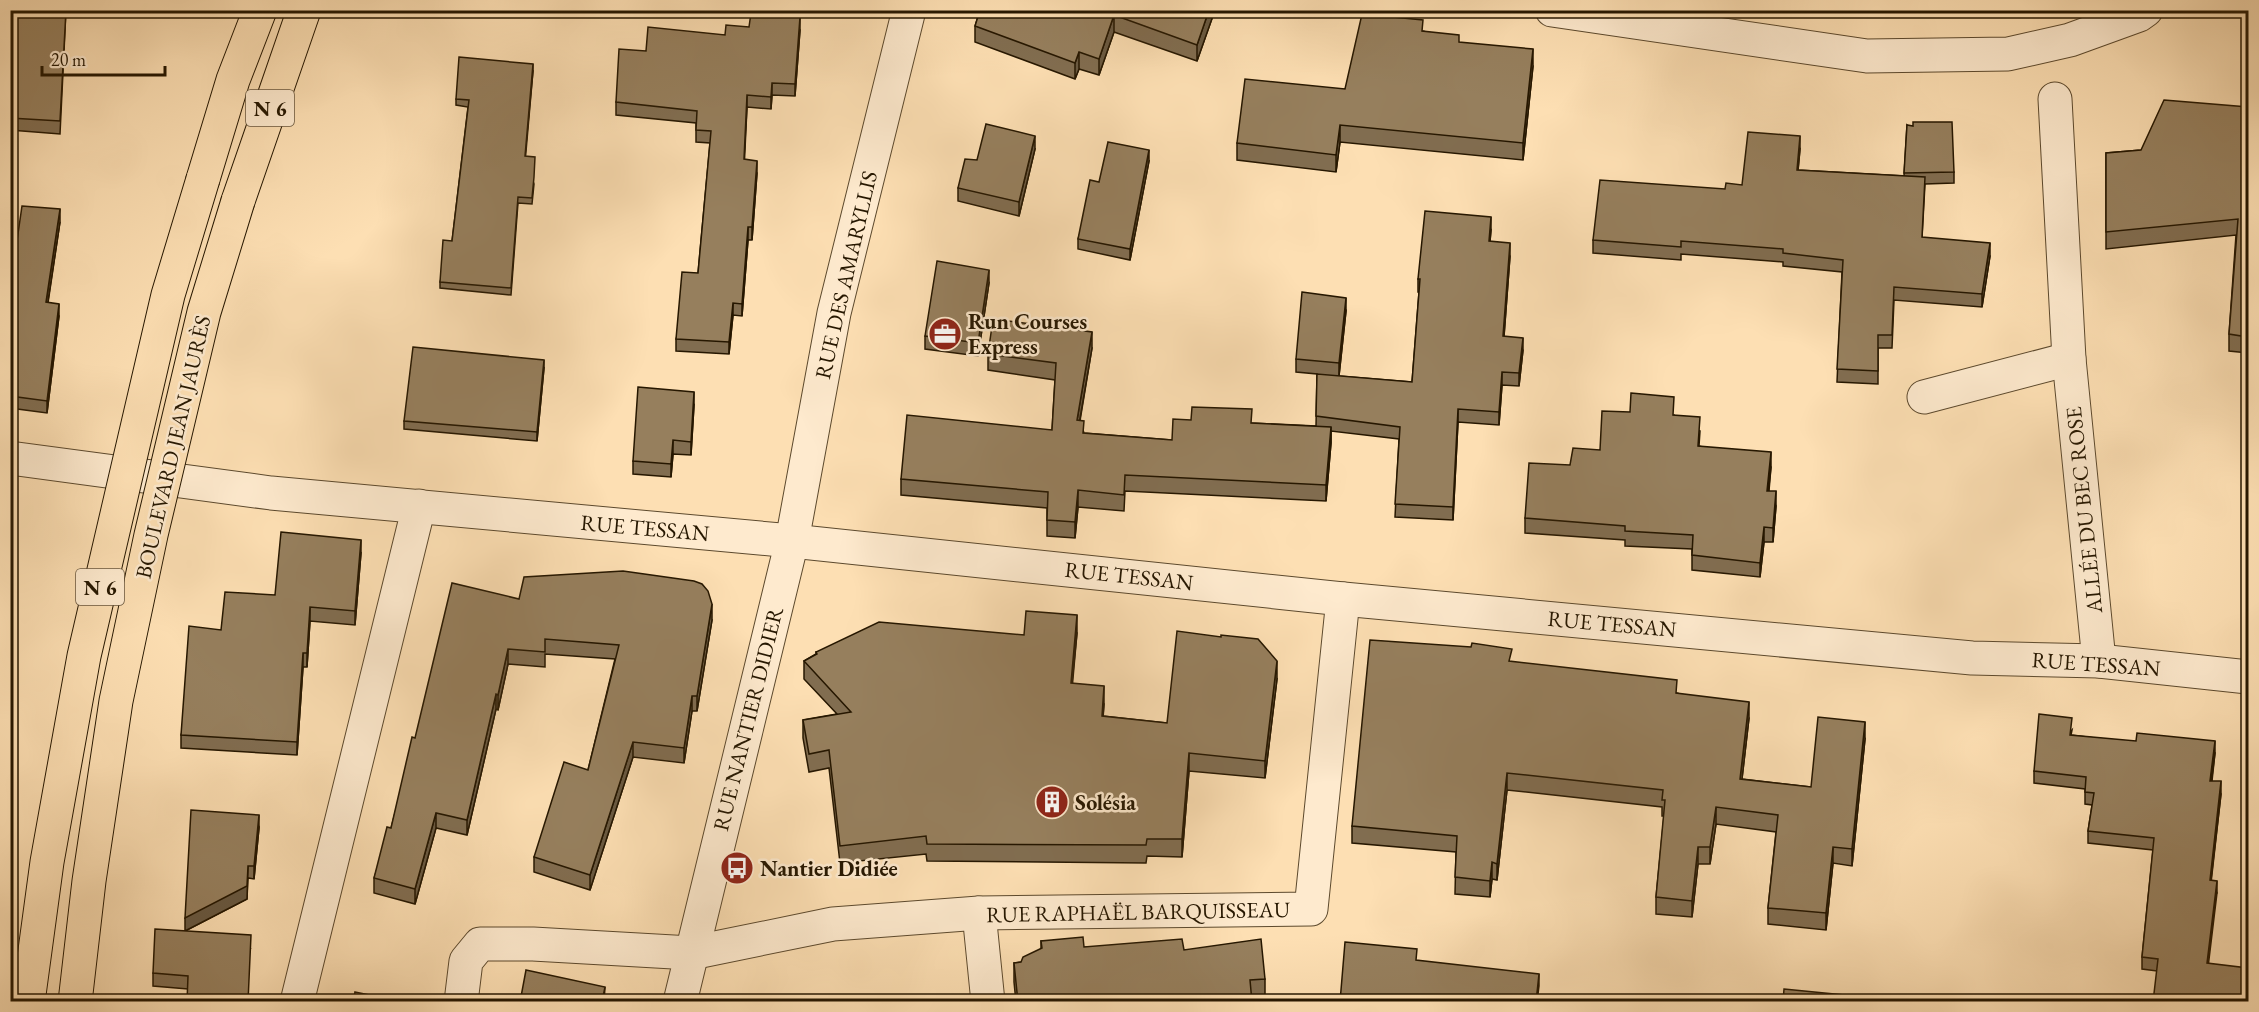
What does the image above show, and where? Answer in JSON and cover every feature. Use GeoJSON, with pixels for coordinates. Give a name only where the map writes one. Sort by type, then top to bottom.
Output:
{"type":"FeatureCollection","features":[{"type":"Feature","properties":{"kind":"main road","name":"BOULEVARD JEAN JAURÈS"},"geometry":{"type":"LineString","coordinates":[[28,1002],[47,862],[84,656],[168,294],[233,80],[260,10]]}},
{"type":"Feature","properties":{"kind":"main road","name":"BOULEVARD JEAN JAURÈS"},"geometry":{"type":"LineString","coordinates":[[75,1002],[89,881],[116,700],[153,524],[204,312],[238,201],[304,12]]}},
{"type":"Feature","properties":{"kind":"street","name":"RUE DES AMARYLLIS"},"geometry":{"type":"LineString","coordinates":[[792,541],[834,314],[909,10]]}},
{"type":"Feature","properties":{"kind":"street"},"geometry":{"type":"LineString","coordinates":[[1552,10],[1867,56],[2008,54],[2070,40],[2139,15],[2146,10]]}},
{"type":"Feature","properties":{"kind":"street","name":"ALLÉE DU BEC ROSE"},"geometry":{"type":"LineString","coordinates":[[2055,99],[2069,359],[2099,661]]}},
{"type":"Feature","properties":{"kind":"street"},"geometry":{"type":"LineString","coordinates":[[1924,397],[2069,359]]}},
{"type":"Feature","properties":{"kind":"street","name":"RUE TESSAN"},"geometry":{"type":"LineString","coordinates":[[10,458],[271,493],[792,541],[1343,599],[1972,658],[2099,661],[2248,677]]}},
{"type":"Feature","properties":{"kind":"street"},"geometry":{"type":"LineString","coordinates":[[297,1002],[419,506]]}},
{"type":"Feature","properties":{"kind":"street","name":"RUE NANTIER DIDIER"},"geometry":{"type":"LineString","coordinates":[[680,1002],[792,541]]}},
{"type":"Feature","properties":{"kind":"street","name":"RUE RAPHAËL BARQUISSEAU"},"geometry":{"type":"LineString","coordinates":[[461,1002],[466,961],[480,944],[533,944],[691,953],[833,924],[979,913],[1311,909],[1343,599]]}},
{"type":"Feature","properties":{"kind":"street"},"geometry":{"type":"LineString","coordinates":[[979,913],[988,1002]]}},
{"type":"Feature","properties":{"kind":"building"},"geometry":{"type":"Polygon","coordinates":[[[15,10],[66,10],[60,121],[10,118],[17,22],[14,22],[15,10]]]}},
{"type":"Feature","properties":{"kind":"building"},"geometry":{"type":"Polygon","coordinates":[[[980,10],[1209,10],[1197,45],[1114,15],[1099,59],[1079,52],[1075,63],[975,26],[980,10]]]}},
{"type":"Feature","properties":{"kind":"building"},"geometry":{"type":"Polygon","coordinates":[[[751,13],[800,17],[795,84],[772,83],[771,97],[747,95],[744,159],[757,161],[752,227],[748,227],[742,304],[733,303],[729,342],[676,339],[682,272],[698,273],[711,131],[696,130],[697,111],[616,102],[619,49],[646,51],[648,27],[725,35],[726,25],[749,27],[751,13]]]}},
{"type":"Feature","properties":{"kind":"building"},"geometry":{"type":"Polygon","coordinates":[[[1362,14],[1423,20],[1422,31],[1459,35],[1459,42],[1533,49],[1523,143],[1340,125],[1336,155],[1237,143],[1245,79],[1345,89],[1362,14]]]}},
{"type":"Feature","properties":{"kind":"building"},"geometry":{"type":"Polygon","coordinates":[[[459,57],[533,64],[525,156],[535,157],[532,198],[518,197],[511,288],[440,282],[443,240],[452,241],[469,100],[456,99],[459,57]]]}},
{"type":"Feature","properties":{"kind":"building"},"geometry":{"type":"Polygon","coordinates":[[[2164,100],[2248,107],[2248,337],[2229,334],[2238,219],[2106,232],[2106,153],[2141,150],[2164,100]]]}},
{"type":"Feature","properties":{"kind":"building"},"geometry":{"type":"Polygon","coordinates":[[[1913,122],[1952,122],[1954,172],[1904,173],[1907,125],[1913,126],[1913,122]]]}},
{"type":"Feature","properties":{"kind":"building"},"geometry":{"type":"Polygon","coordinates":[[[986,124],[1035,136],[1019,202],[958,188],[965,159],[977,160],[986,124]]]}},
{"type":"Feature","properties":{"kind":"building"},"geometry":{"type":"Polygon","coordinates":[[[1748,132],[1800,136],[1797,170],[1925,177],[1922,237],[1990,243],[1982,294],[1894,287],[1892,335],[1878,335],[1878,371],[1837,369],[1843,260],[1783,253],[1783,249],[1681,241],[1681,247],[1593,240],[1600,180],[1725,189],[1726,183],[1742,185],[1748,132]]]}},
{"type":"Feature","properties":{"kind":"building"},"geometry":{"type":"Polygon","coordinates":[[[1108,142],[1149,150],[1130,249],[1078,239],[1090,180],[1099,182],[1108,142]]]}},
{"type":"Feature","properties":{"kind":"building"},"geometry":{"type":"Polygon","coordinates":[[[22,206],[60,209],[46,302],[59,304],[47,401],[10,396],[10,289],[22,206]]]}},
{"type":"Feature","properties":{"kind":"building"},"geometry":{"type":"Polygon","coordinates":[[[1425,211],[1491,217],[1489,241],[1510,243],[1503,336],[1523,338],[1519,373],[1502,372],[1499,412],[1458,409],[1453,507],[1395,504],[1400,427],[1316,416],[1317,374],[1412,382],[1420,279],[1418,279],[1425,211]]]}},
{"type":"Feature","properties":{"kind":"building"},"geometry":{"type":"Polygon","coordinates":[[[937,261],[989,270],[978,343],[925,336],[937,261]]]}},
{"type":"Feature","properties":{"kind":"building"},"geometry":{"type":"Polygon","coordinates":[[[1302,292],[1346,298],[1339,363],[1296,359],[1302,292]]]}},
{"type":"Feature","properties":{"kind":"building"},"geometry":{"type":"Polygon","coordinates":[[[993,319],[1092,332],[1077,420],[1084,421],[1083,433],[1172,440],[1173,419],[1191,420],[1192,407],[1252,409],[1251,423],[1331,427],[1326,485],[1125,475],[1124,495],[1078,490],[1075,522],[1047,520],[1048,492],[901,479],[907,415],[1052,430],[1056,363],[988,354],[993,319]]]}},
{"type":"Feature","properties":{"kind":"building"},"geometry":{"type":"Polygon","coordinates":[[[413,347],[544,360],[537,432],[404,421],[413,347]]]}},
{"type":"Feature","properties":{"kind":"building"},"geometry":{"type":"Polygon","coordinates":[[[638,387],[694,392],[691,442],[673,440],[671,464],[633,461],[638,387]]]}},
{"type":"Feature","properties":{"kind":"building"},"geometry":{"type":"Polygon","coordinates":[[[1631,393],[1674,397],[1673,415],[1700,417],[1698,446],[1771,452],[1767,491],[1776,491],[1773,528],[1764,527],[1760,563],[1692,555],[1693,535],[1625,531],[1625,526],[1525,518],[1529,463],[1570,465],[1573,448],[1600,450],[1602,411],[1630,412],[1631,393]]]}},
{"type":"Feature","properties":{"kind":"building"},"geometry":{"type":"Polygon","coordinates":[[[281,532],[361,540],[355,611],[310,607],[307,653],[303,653],[297,742],[181,735],[189,626],[221,630],[225,592],[275,595],[281,532]]]}},
{"type":"Feature","properties":{"kind":"building"},"geometry":{"type":"Polygon","coordinates":[[[623,571],[694,581],[702,584],[708,591],[712,604],[697,696],[692,696],[684,748],[633,742],[590,875],[534,857],[564,762],[588,770],[619,645],[545,639],[545,652],[508,649],[467,820],[436,813],[415,889],[374,878],[387,827],[391,828],[412,737],[415,738],[452,583],[519,599],[524,577],[623,571]]]}},
{"type":"Feature","properties":{"kind":"building"},"geometry":{"type":"Polygon","coordinates":[[[1026,611],[1077,615],[1071,683],[1104,686],[1102,716],[1167,723],[1177,631],[1258,639],[1277,661],[1265,761],[1189,753],[1182,839],[1147,839],[1146,845],[927,844],[926,836],[840,846],[829,750],[809,754],[803,720],[851,712],[804,661],[817,654],[816,652],[879,622],[1024,635],[1026,611]]]}},
{"type":"Feature","properties":{"kind":"building"},"geometry":{"type":"Polygon","coordinates":[[[1370,640],[1471,647],[1472,643],[1512,649],[1509,661],[1677,680],[1676,693],[1749,702],[1740,779],[1811,787],[1818,717],[1865,722],[1852,849],[1833,847],[1826,913],[1768,908],[1778,815],[1716,807],[1710,847],[1698,847],[1692,901],[1656,897],[1665,800],[1662,800],[1663,790],[1507,773],[1497,864],[1492,862],[1490,881],[1455,877],[1457,836],[1352,826],[1370,640]]]}},
{"type":"Feature","properties":{"kind":"building"},"geometry":{"type":"Polygon","coordinates":[[[2039,714],[2072,718],[2070,735],[2136,741],[2137,733],[2215,741],[2210,781],[2221,781],[2210,880],[2217,881],[2207,963],[2248,968],[2248,1002],[2153,1002],[2158,959],[2142,957],[2154,838],[2088,831],[2094,793],[2085,792],[2086,777],[2034,771],[2039,714]]]}},
{"type":"Feature","properties":{"kind":"building"},"geometry":{"type":"Polygon","coordinates":[[[191,810],[259,815],[254,866],[248,866],[247,886],[185,918],[191,810]]]}},
{"type":"Feature","properties":{"kind":"building"},"geometry":{"type":"Polygon","coordinates":[[[155,929],[251,935],[248,1002],[187,1002],[188,976],[153,973],[155,929]]]}},
{"type":"Feature","properties":{"kind":"building"},"geometry":{"type":"Polygon","coordinates":[[[1083,937],[1084,947],[1182,939],[1184,950],[1261,939],[1265,979],[1250,980],[1252,1002],[1219,1002],[1218,999],[1184,1002],[1018,1002],[1014,963],[1021,962],[1023,957],[1042,948],[1041,941],[1083,937]]]}},
{"type":"Feature","properties":{"kind":"building"},"geometry":{"type":"Polygon","coordinates":[[[1345,942],[1417,949],[1416,960],[1539,974],[1536,1002],[1340,1002],[1345,942]]]}},
{"type":"Feature","properties":{"kind":"building"},"geometry":{"type":"Polygon","coordinates":[[[526,970],[605,987],[602,1002],[520,1002],[526,970]]]}},
{"type":"Feature","properties":{"kind":"building"},"geometry":{"type":"Polygon","coordinates":[[[1784,989],[1844,995],[1844,1002],[1783,1002],[1784,989]]]}},
{"type":"Feature","properties":{"kind":"building"},"geometry":{"type":"Polygon","coordinates":[[[355,992],[403,1002],[353,1002],[355,992]]]}},
{"type":"Feature","properties":{"kind":"place","name":"Run Courses Express"},"geometry":{"type":"Point","coordinates":[945,334]}},
{"type":"Feature","properties":{"kind":"place","name":"Solésia"},"geometry":{"type":"Point","coordinates":[1052,802]}},
{"type":"Feature","properties":{"kind":"place","name":"Nantier Didiée"},"geometry":{"type":"Point","coordinates":[737,868]}}]}
